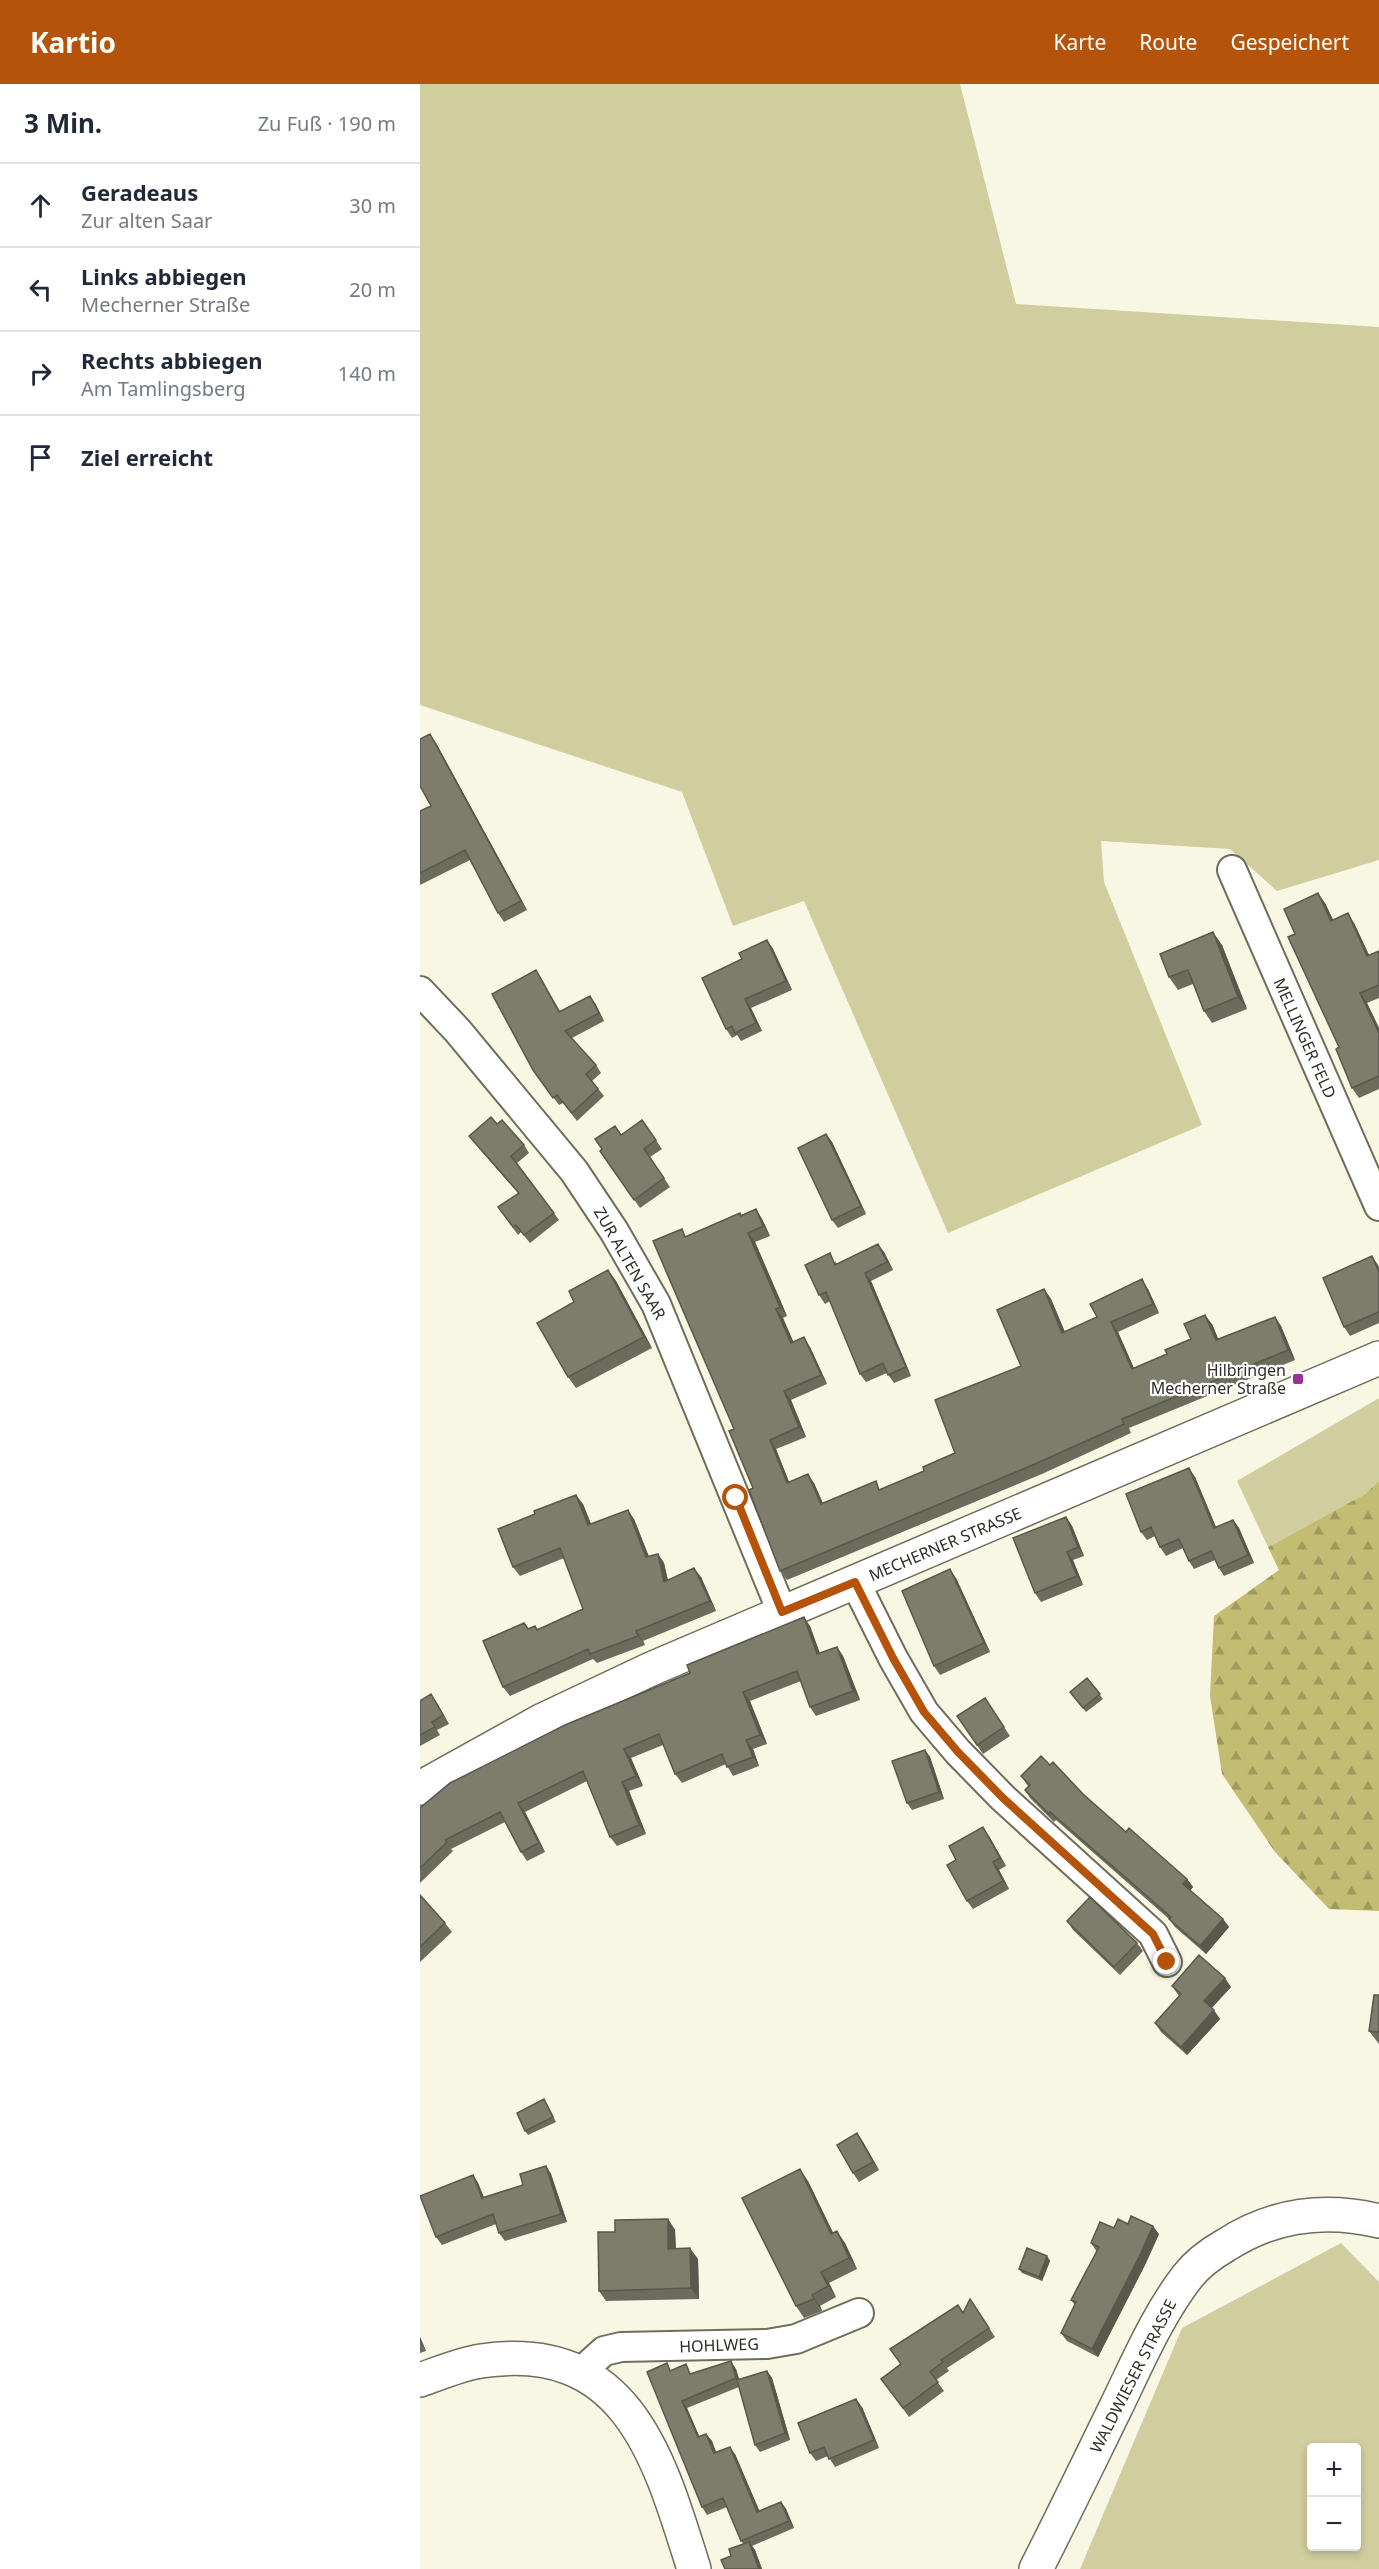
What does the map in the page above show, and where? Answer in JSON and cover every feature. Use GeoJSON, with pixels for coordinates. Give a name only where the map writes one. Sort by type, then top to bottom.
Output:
{"type":"FeatureCollection","features":[{"type":"Feature","properties":{"kind":"main road","name":"MECHERNER STRASSE"},"geometry":{"type":"LineString","coordinates":[[420,1788],[551,1717],[651,1670],[782,1612],[1174,1448],[1379,1358]]}},
{"type":"Feature","properties":{"kind":"main road","name":"WALDWIESER STRASSE"},"geometry":{"type":"LineString","coordinates":[[1036,2569],[1142,2353],[1164,2311],[1189,2275],[1211,2255],[1239,2237],[1264,2225],[1293,2216],[1325,2213],[1354,2215],[1379,2221]]}},
{"type":"Feature","properties":{"kind":"main road"},"geometry":{"type":"LineString","coordinates":[[420,2380],[480,2361],[516,2358],[554,2362],[582,2372],[610,2391],[628,2412],[656,2457],[694,2569]]}},
{"type":"Feature","properties":{"kind":"street","name":"MELLINGER FELD"},"geometry":{"type":"LineString","coordinates":[[1232,870],[1379,1206]]}},
{"type":"Feature","properties":{"kind":"street","name":"ZUR ALTEN SAAR"},"geometry":{"type":"LineString","coordinates":[[420,991],[464,1039],[574,1171],[614,1231],[656,1304],[782,1612]]}},
{"type":"Feature","properties":{"kind":"street"},"geometry":{"type":"LineString","coordinates":[[855,1582],[893,1658],[924,1712],[958,1752],[1003,1798],[1153,1934],[1167,1962]]}},
{"type":"Feature","properties":{"kind":"street","name":"HOHLWEG"},"geometry":{"type":"LineString","coordinates":[[582,2372],[604,2351],[621,2347],[767,2344],[796,2339],[860,2313]]}},
{"type":"Feature","properties":{"kind":"shaded area"},"geometry":{"type":"Polygon","coordinates":[[[420,84],[960,84],[1016,304],[1379,327],[1379,860],[1277,891],[1230,849],[1101,841],[1104,882],[1202,1125],[948,1233],[804,901],[733,926],[682,792],[420,705],[420,84]]]}},
{"type":"Feature","properties":{"kind":"shaded area"},"geometry":{"type":"Polygon","coordinates":[[[1379,1398],[1379,1481],[1365,1494],[1268,1547],[1237,1481],[1379,1398]]]}},
{"type":"Feature","properties":{"kind":"shaded area"},"geometry":{"type":"Polygon","coordinates":[[[1341,2243],[1379,2282],[1379,2569],[1080,2569],[1182,2328],[1341,2243]]]}},
{"type":"Feature","properties":{"kind":"green space"},"geometry":{"type":"Polygon","coordinates":[[[1379,1481],[1379,1911],[1329,1909],[1275,1852],[1222,1774],[1210,1696],[1214,1616],[1279,1570],[1268,1547],[1365,1494],[1379,1481]]]}},
{"type":"Feature","properties":{"kind":"building"},"geometry":{"type":"Polygon","coordinates":[[[430,734],[521,901],[498,913],[465,850],[420,873],[420,811],[431,806],[420,786],[420,739],[430,734]]]}},
{"type":"Feature","properties":{"kind":"building"},"geometry":{"type":"Polygon","coordinates":[[[1318,893],[1331,921],[1348,913],[1367,956],[1379,951],[1379,985],[1360,993],[1379,1033],[1379,1076],[1352,1088],[1336,1049],[1339,1047],[1288,937],[1295,934],[1284,909],[1318,893]]]}},
{"type":"Feature","properties":{"kind":"building"},"geometry":{"type":"Polygon","coordinates":[[[1213,932],[1238,997],[1204,1011],[1188,970],[1169,977],[1160,954],[1213,932]]]}},
{"type":"Feature","properties":{"kind":"building"},"geometry":{"type":"Polygon","coordinates":[[[767,940],[786,981],[745,999],[756,1023],[735,1033],[732,1026],[726,1029],[702,978],[742,959],[739,953],[767,940]]]}},
{"type":"Feature","properties":{"kind":"building"},"geometry":{"type":"Polygon","coordinates":[[[536,970],[559,1012],[590,996],[599,1013],[565,1031],[596,1065],[586,1074],[598,1089],[572,1113],[557,1095],[553,1098],[533,1070],[492,994],[536,970]]]}},
{"type":"Feature","properties":{"kind":"building"},"geometry":{"type":"Polygon","coordinates":[[[491,1117],[497,1124],[502,1120],[524,1145],[511,1156],[554,1213],[524,1235],[516,1225],[513,1227],[498,1207],[519,1193],[469,1136],[491,1117]]]}},
{"type":"Feature","properties":{"kind":"building"},"geometry":{"type":"Polygon","coordinates":[[[642,1120],[656,1140],[644,1149],[664,1178],[634,1200],[600,1151],[602,1149],[595,1139],[615,1126],[621,1135],[642,1120]]]}},
{"type":"Feature","properties":{"kind":"building"},"geometry":{"type":"Polygon","coordinates":[[[826,1134],[861,1206],[832,1220],[798,1148],[826,1134]]]}},
{"type":"Feature","properties":{"kind":"building"},"geometry":{"type":"Polygon","coordinates":[[[756,1209],[763,1226],[748,1233],[780,1307],[776,1309],[791,1343],[804,1337],[821,1375],[784,1391],[799,1427],[770,1440],[787,1483],[808,1474],[821,1504],[876,1481],[879,1490],[924,1471],[923,1467],[955,1453],[935,1400],[1021,1366],[997,1310],[1044,1289],[1062,1333],[1097,1317],[1090,1304],[1142,1279],[1153,1304],[1111,1322],[1132,1369],[1167,1354],[1165,1350],[1191,1339],[1184,1324],[1205,1315],[1216,1340],[1275,1317],[1288,1350],[1122,1419],[1124,1424],[1035,1464],[780,1571],[749,1490],[753,1488],[729,1431],[734,1429],[653,1241],[682,1229],[685,1237],[740,1213],[741,1216],[756,1209]]]}},
{"type":"Feature","properties":{"kind":"building"},"geometry":{"type":"Polygon","coordinates":[[[878,1244],[887,1262],[865,1273],[906,1367],[888,1375],[883,1363],[860,1374],[826,1292],[819,1295],[805,1265],[830,1253],[835,1265],[878,1244]]]}},
{"type":"Feature","properties":{"kind":"building"},"geometry":{"type":"Polygon","coordinates":[[[1372,1256],[1379,1272],[1379,1312],[1344,1327],[1323,1278],[1372,1256]]]}},
{"type":"Feature","properties":{"kind":"building"},"geometry":{"type":"Polygon","coordinates":[[[608,1270],[644,1337],[568,1377],[537,1323],[574,1302],[569,1291],[608,1270]]]}},
{"type":"Feature","properties":{"kind":"building"},"geometry":{"type":"Polygon","coordinates":[[[1189,1468],[1214,1528],[1233,1520],[1248,1555],[1219,1568],[1211,1551],[1189,1561],[1179,1539],[1160,1547],[1151,1527],[1141,1532],[1126,1494],[1189,1468]]]}},
{"type":"Feature","properties":{"kind":"building"},"geometry":{"type":"Polygon","coordinates":[[[576,1495],[588,1525],[628,1510],[646,1557],[658,1554],[664,1582],[694,1568],[710,1601],[636,1631],[638,1636],[590,1654],[588,1649],[503,1687],[483,1641],[524,1623],[528,1629],[535,1626],[537,1630],[583,1609],[560,1548],[513,1567],[498,1529],[535,1514],[534,1511],[576,1495]]]}},
{"type":"Feature","properties":{"kind":"building"},"geometry":{"type":"Polygon","coordinates":[[[1066,1517],[1078,1547],[1067,1552],[1077,1576],[1035,1593],[1013,1538],[1066,1517]]]}},
{"type":"Feature","properties":{"kind":"building"},"geometry":{"type":"Polygon","coordinates":[[[950,1569],[984,1643],[934,1666],[902,1591],[950,1569]]]}},
{"type":"Feature","properties":{"kind":"building"},"geometry":{"type":"Polygon","coordinates":[[[804,1617],[817,1654],[837,1647],[853,1691],[810,1707],[797,1671],[743,1692],[760,1735],[746,1740],[753,1757],[727,1767],[722,1754],[675,1774],[659,1734],[624,1749],[636,1776],[622,1782],[639,1825],[610,1837],[583,1771],[518,1803],[539,1843],[521,1852],[500,1812],[445,1840],[447,1842],[420,1868],[420,1808],[450,1783],[565,1725],[690,1673],[687,1665],[804,1617]]]}},
{"type":"Feature","properties":{"kind":"building"},"geometry":{"type":"Polygon","coordinates":[[[1087,1678],[1100,1694],[1083,1708],[1070,1692],[1087,1678]]]}},
{"type":"Feature","properties":{"kind":"building"},"geometry":{"type":"Polygon","coordinates":[[[431,1694],[443,1715],[432,1722],[435,1727],[420,1735],[420,1701],[431,1694]]]}},
{"type":"Feature","properties":{"kind":"building"},"geometry":{"type":"Polygon","coordinates":[[[985,1698],[1004,1727],[977,1745],[957,1716],[985,1698]]]}},
{"type":"Feature","properties":{"kind":"building"},"geometry":{"type":"Polygon","coordinates":[[[925,1750],[939,1792],[907,1803],[892,1761],[925,1750]]]}},
{"type":"Feature","properties":{"kind":"building"},"geometry":{"type":"Polygon","coordinates":[[[1041,1756],[1050,1765],[1053,1762],[1083,1794],[1126,1832],[1129,1828],[1187,1879],[1183,1884],[1223,1919],[1200,1946],[1169,1919],[1171,1917],[1050,1812],[1049,1814],[1025,1790],[1030,1785],[1021,1776],[1041,1756]]]}},
{"type":"Feature","properties":{"kind":"building"},"geometry":{"type":"Polygon","coordinates":[[[983,1827],[1000,1858],[993,1862],[1003,1881],[967,1901],[947,1865],[956,1860],[949,1846],[983,1827]]]}},
{"type":"Feature","properties":{"kind":"building"},"geometry":{"type":"Polygon","coordinates":[[[420,1895],[445,1923],[420,1947],[420,1895]]]}},
{"type":"Feature","properties":{"kind":"building"},"geometry":{"type":"Polygon","coordinates":[[[1090,1897],[1137,1943],[1114,1967],[1067,1921],[1090,1897]]]}},
{"type":"Feature","properties":{"kind":"building"},"geometry":{"type":"Polygon","coordinates":[[[1199,1955],[1225,1978],[1204,2001],[1214,2010],[1181,2047],[1155,2023],[1181,1994],[1172,1986],[1199,1955]]]}},
{"type":"Feature","properties":{"kind":"building"},"geometry":{"type":"Polygon","coordinates":[[[1374,1995],[1379,1995],[1379,2032],[1369,2031],[1374,1995]]]}},
{"type":"Feature","properties":{"kind":"building"},"geometry":{"type":"Polygon","coordinates":[[[544,2099],[553,2117],[525,2131],[517,2113],[544,2099]]]}},
{"type":"Feature","properties":{"kind":"building"},"geometry":{"type":"Polygon","coordinates":[[[857,2133],[873,2162],[853,2173],[837,2145],[857,2133]]]}},
{"type":"Feature","properties":{"kind":"building"},"geometry":{"type":"Polygon","coordinates":[[[546,2166],[561,2214],[499,2233],[493,2214],[436,2237],[420,2196],[473,2175],[482,2198],[523,2185],[520,2174],[546,2166]]]}},
{"type":"Feature","properties":{"kind":"building"},"geometry":{"type":"Polygon","coordinates":[[[800,2169],[831,2234],[837,2231],[849,2258],[821,2272],[828,2286],[812,2295],[814,2299],[796,2306],[742,2198],[800,2169]]]}},
{"type":"Feature","properties":{"kind":"building"},"geometry":{"type":"Polygon","coordinates":[[[1131,2216],[1153,2226],[1092,2349],[1061,2333],[1076,2302],[1071,2300],[1099,2247],[1091,2243],[1100,2222],[1114,2228],[1118,2219],[1128,2224],[1131,2216]]]}},
{"type":"Feature","properties":{"kind":"building"},"geometry":{"type":"Polygon","coordinates":[[[668,2219],[668,2249],[690,2248],[691,2288],[599,2291],[598,2232],[615,2232],[615,2220],[668,2219]]]}},
{"type":"Feature","properties":{"kind":"building"},"geometry":{"type":"Polygon","coordinates":[[[1027,2248],[1047,2256],[1039,2277],[1019,2269],[1027,2248]]]}},
{"type":"Feature","properties":{"kind":"building"},"geometry":{"type":"Polygon","coordinates":[[[970,2299],[989,2328],[941,2360],[943,2362],[930,2372],[938,2382],[903,2408],[881,2379],[901,2364],[890,2349],[958,2305],[963,2313],[970,2299]]]}},
{"type":"Feature","properties":{"kind":"building"},"geometry":{"type":"Polygon","coordinates":[[[731,2361],[736,2378],[682,2401],[698,2437],[706,2434],[714,2453],[730,2447],[757,2512],[781,2502],[789,2521],[741,2541],[723,2498],[702,2507],[647,2372],[667,2363],[670,2371],[686,2364],[690,2374],[731,2361]]]}},
{"type":"Feature","properties":{"kind":"building"},"geometry":{"type":"Polygon","coordinates":[[[767,2371],[785,2433],[755,2445],[737,2380],[767,2371]]]}},
{"type":"Feature","properties":{"kind":"building"},"geometry":{"type":"Polygon","coordinates":[[[856,2399],[874,2440],[829,2459],[824,2447],[810,2453],[798,2423],[856,2399]]]}},
{"type":"Feature","properties":{"kind":"building"},"geometry":{"type":"Polygon","coordinates":[[[749,2542],[759,2569],[725,2569],[721,2560],[731,2556],[729,2549],[749,2542]]]}},
{"type":"Feature","properties":{"kind":"place","name":"Hilbringen Mecherner Straße"},"geometry":{"type":"Point","coordinates":[1298,1379]}},
{"type":"Feature","properties":{"kind":"route"},"geometry":{"type":"LineString","coordinates":[[736,1498],[782,1612],[855,1582],[893,1658],[924,1712],[958,1752],[1003,1798],[1153,1934],[1167,1962]]}}]}
